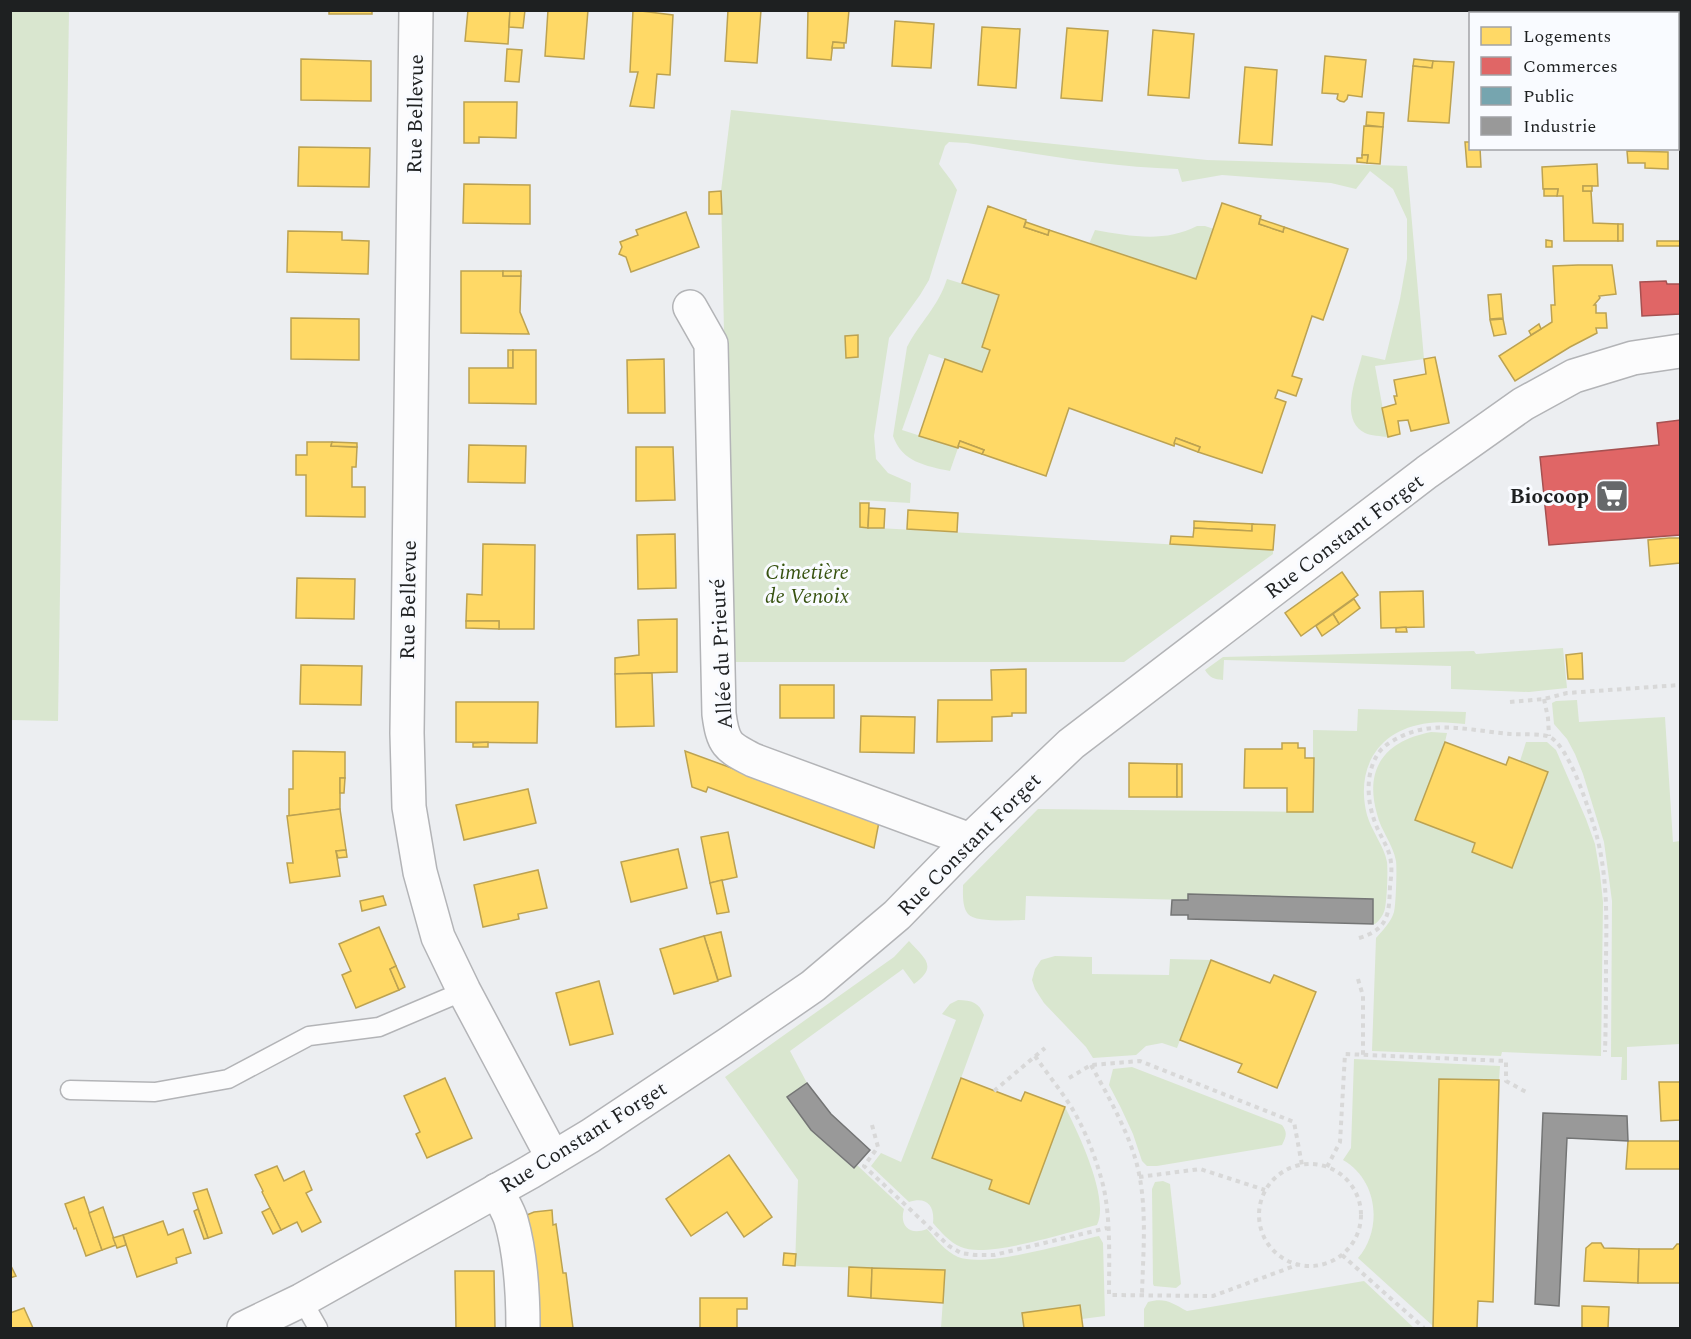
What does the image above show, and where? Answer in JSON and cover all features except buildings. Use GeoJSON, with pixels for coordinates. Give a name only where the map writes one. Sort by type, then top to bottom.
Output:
{"type":"FeatureCollection","features":[{"type":"Feature","properties":{"kind":"street","name":"Rue Bellevue"},"geometry":{"type":"LineString","coordinates":[[416,10],[407,733],[410,807],[420,872],[438,937],[464,991],[553,1158]]}},
{"type":"Feature","properties":{"kind":"street"},"geometry":{"type":"LineString","coordinates":[[1492,10],[1511,12]]}},
{"type":"Feature","properties":{"kind":"street"},"geometry":{"type":"LineString","coordinates":[[1534,12],[1562,10]]}},
{"type":"Feature","properties":{"kind":"street","name":"Allée du Prieuré"},"geometry":{"type":"LineString","coordinates":[[690,307],[711,344],[719,714],[722,734],[733,750],[753,760],[970,840]]}},
{"type":"Feature","properties":{"kind":"street","name":"Rue Constant Forget"},"geometry":{"type":"LineString","coordinates":[[244,1329],[302,1300],[591,1136],[813,986],[897,915],[970,840],[1080,737],[1427,472],[1523,404],[1574,376],[1633,358],[1680,351]]}},
{"type":"Feature","properties":{"kind":"street"},"geometry":{"type":"LineString","coordinates":[[497,1190],[510,1219],[517,1250],[522,1280],[523,1329]]}},
{"type":"Feature","properties":{"kind":"lane"},"geometry":{"type":"LineString","coordinates":[[70,1090],[155,1092],[228,1079],[309,1036],[379,1027],[464,991]]}},
{"type":"Feature","properties":{"kind":"lane"},"geometry":{"type":"LineString","coordinates":[[302,1300],[318,1329]]}},
{"type":"Feature","properties":{"kind":"path"},"geometry":{"type":"LineString","coordinates":[[1510,702],[1544,699],[1567,693],[1680,685]]}},
{"type":"Feature","properties":{"kind":"path"},"geometry":{"type":"LineString","coordinates":[[1544,699],[1549,736]]}},
{"type":"Feature","properties":{"kind":"path"},"geometry":{"type":"LineString","coordinates":[[1359,938],[1372,934],[1383,923],[1389,911],[1391,862],[1372,815],[1369,788],[1370,775],[1380,751],[1390,742],[1402,736],[1430,727],[1549,736],[1562,748],[1576,778],[1599,843],[1607,902],[1605,1052]]}},
{"type":"Feature","properties":{"kind":"path"},"geometry":{"type":"LineString","coordinates":[[1358,979],[1363,996],[1363,1055]]}},
{"type":"Feature","properties":{"kind":"path"},"geometry":{"type":"LineString","coordinates":[[994,1090],[1045,1048]]}},
{"type":"Feature","properties":{"kind":"path"},"geometry":{"type":"LineString","coordinates":[[1327,1167],[1340,1142],[1345,1054],[1506,1060],[1506,1081],[1528,1093]]}},
{"type":"Feature","properties":{"kind":"path"},"geometry":{"type":"LineString","coordinates":[[1035,1056],[1070,1104],[1088,1141],[1103,1187],[1109,1242],[1109,1295],[1213,1296],[1297,1265],[1318,1266],[1331,1262],[1342,1255],[1359,1230],[1358,1199],[1351,1185],[1340,1174],[1315,1164],[1302,1164],[1287,1169],[1265,1190],[1260,1205],[1259,1220],[1263,1235],[1271,1248],[1283,1258],[1297,1265]]}},
{"type":"Feature","properties":{"kind":"path"},"geometry":{"type":"LineString","coordinates":[[1069,1078],[1091,1065],[1140,1062],[1294,1122],[1302,1164]]}},
{"type":"Feature","properties":{"kind":"path"},"geometry":{"type":"LineString","coordinates":[[1091,1065],[1115,1109],[1136,1162],[1142,1192],[1142,1295]]}},
{"type":"Feature","properties":{"kind":"path"},"geometry":{"type":"LineString","coordinates":[[872,1125],[878,1147],[864,1166],[949,1246],[961,1253],[994,1255],[1107,1228]]}},
{"type":"Feature","properties":{"kind":"path"},"geometry":{"type":"LineString","coordinates":[[1139,1177],[1200,1169],[1265,1190]]}},
{"type":"Feature","properties":{"kind":"path"},"geometry":{"type":"LineString","coordinates":[[1342,1255],[1424,1329]]}},
{"type":"Feature","properties":{"kind":"green space"},"geometry":{"type":"Polygon","coordinates":[[[11,10],[69,11],[58,721],[11,720],[11,10]]]}},
{"type":"Feature","properties":{"kind":"green space","name":"Cimetière de Venoix"},"geometry":{"type":"Polygon","coordinates":[[[731,110],[1207,160],[1407,166],[1424,359],[1375,366],[1388,437],[1367,434],[1357,427],[1352,418],[1351,408],[1362,355],[1385,360],[1407,259],[1407,219],[1393,189],[1370,171],[1356,189],[1331,183],[1222,175],[1182,182],[1178,169],[1098,163],[949,142],[945,146],[939,164],[957,190],[929,280],[889,338],[874,436],[876,459],[888,473],[911,483],[910,503],[860,500],[860,527],[1273,550],[1273,554],[1124,662],[731,662],[721,191],[731,110]]]}},
{"type":"Feature","properties":{"kind":"green space"},"geometry":{"type":"Polygon","coordinates":[[[1197,226],[1214,229],[1196,279],[1089,244],[1095,230],[1147,237],[1172,235],[1197,226]]]}},
{"type":"Feature","properties":{"kind":"green space"},"geometry":{"type":"Polygon","coordinates":[[[947,279],[999,295],[982,347],[990,350],[982,372],[929,354],[902,430],[958,448],[950,471],[924,465],[909,457],[902,452],[893,436],[907,347],[939,298],[947,279]]]}},
{"type":"Feature","properties":{"kind":"green space"},"geometry":{"type":"Polygon","coordinates":[[[1563,648],[1567,688],[1529,692],[1451,689],[1451,666],[1224,660],[1223,680],[1212,678],[1205,670],[1223,657],[1474,651],[1476,654],[1563,648]]]}},
{"type":"Feature","properties":{"kind":"green space"},"geometry":{"type":"Polygon","coordinates":[[[1577,700],[1579,722],[1665,717],[1673,842],[1680,841],[1680,1044],[1627,1047],[1627,1080],[1621,1080],[1622,1057],[1611,1057],[1612,901],[1604,842],[1575,754],[1567,739],[1554,724],[1552,703],[1577,700]]]}},
{"type":"Feature","properties":{"kind":"green space"},"geometry":{"type":"Polygon","coordinates":[[[1358,709],[1466,712],[1465,724],[1429,723],[1396,733],[1374,754],[1368,767],[1364,782],[1367,815],[1387,862],[1385,908],[1382,917],[1375,924],[1373,924],[1373,899],[1189,894],[1188,900],[1026,896],[1025,920],[978,919],[966,911],[963,885],[1038,809],[1313,812],[1313,730],[1357,731],[1358,709]]]}},
{"type":"Feature","properties":{"kind":"green space"},"geometry":{"type":"Polygon","coordinates":[[[1431,732],[1447,733],[1415,820],[1475,843],[1472,852],[1511,867],[1548,772],[1520,761],[1526,742],[1547,742],[1556,750],[1595,844],[1600,874],[1603,902],[1601,1056],[1502,1052],[1501,1056],[1372,1051],[1376,938],[1389,923],[1394,912],[1396,895],[1396,861],[1377,814],[1373,783],[1376,770],[1390,750],[1401,742],[1431,732]]]}},
{"type":"Feature","properties":{"kind":"green space"},"geometry":{"type":"Polygon","coordinates":[[[909,941],[926,962],[926,972],[922,978],[914,984],[903,969],[790,1051],[807,1083],[787,1097],[811,1130],[853,1168],[857,1165],[904,1209],[903,1220],[907,1228],[916,1231],[927,1229],[945,1248],[958,1257],[971,1260],[1006,1257],[1099,1236],[1103,1243],[1105,1316],[1082,1319],[1080,1306],[1022,1314],[1024,1328],[941,1328],[945,1270],[795,1266],[798,1180],[725,1077],[894,957],[909,941]]]}},
{"type":"Feature","properties":{"kind":"green space"},"geometry":{"type":"Polygon","coordinates":[[[1055,956],[1092,957],[1092,974],[1169,975],[1170,959],[1211,960],[1177,1048],[1162,1043],[1146,1046],[1136,1055],[1093,1058],[1086,1047],[1044,1003],[1035,989],[1032,980],[1035,969],[1041,960],[1055,956]]]}},
{"type":"Feature","properties":{"kind":"green space"},"geometry":{"type":"Polygon","coordinates":[[[958,1000],[974,1003],[984,1015],[932,1158],[992,1180],[989,1189],[1029,1203],[1065,1107],[1084,1148],[1096,1183],[1100,1213],[1097,1225],[989,1250],[961,1247],[949,1240],[933,1223],[931,1207],[925,1201],[909,1202],[871,1166],[881,1153],[901,1162],[956,1020],[942,1014],[950,1004],[958,1000]]]}},
{"type":"Feature","properties":{"kind":"green space"},"geometry":{"type":"Polygon","coordinates":[[[1354,1059],[1500,1066],[1499,1080],[1439,1079],[1433,1326],[1358,1258],[1371,1233],[1373,1206],[1364,1180],[1343,1160],[1351,1148],[1354,1059]]]}},
{"type":"Feature","properties":{"kind":"green space"},"geometry":{"type":"Polygon","coordinates":[[[1132,1067],[1282,1125],[1286,1135],[1285,1140],[1282,1145],[1147,1166],[1142,1161],[1133,1134],[1109,1085],[1113,1069],[1132,1067]]]}},
{"type":"Feature","properties":{"kind":"green space"},"geometry":{"type":"Polygon","coordinates":[[[1163,1181],[1170,1184],[1181,1284],[1176,1288],[1153,1284],[1152,1189],[1155,1182],[1163,1181]]]}},
{"type":"Feature","properties":{"kind":"green space"},"geometry":{"type":"Polygon","coordinates":[[[1364,1281],[1414,1328],[1144,1328],[1144,1309],[1148,1302],[1159,1300],[1168,1302],[1187,1311],[1364,1281]]]}},
{"type":"Feature","properties":{"kind":"place","name":"Biocoop"},"geometry":{"type":"Point","coordinates":[1612,496]}}]}
